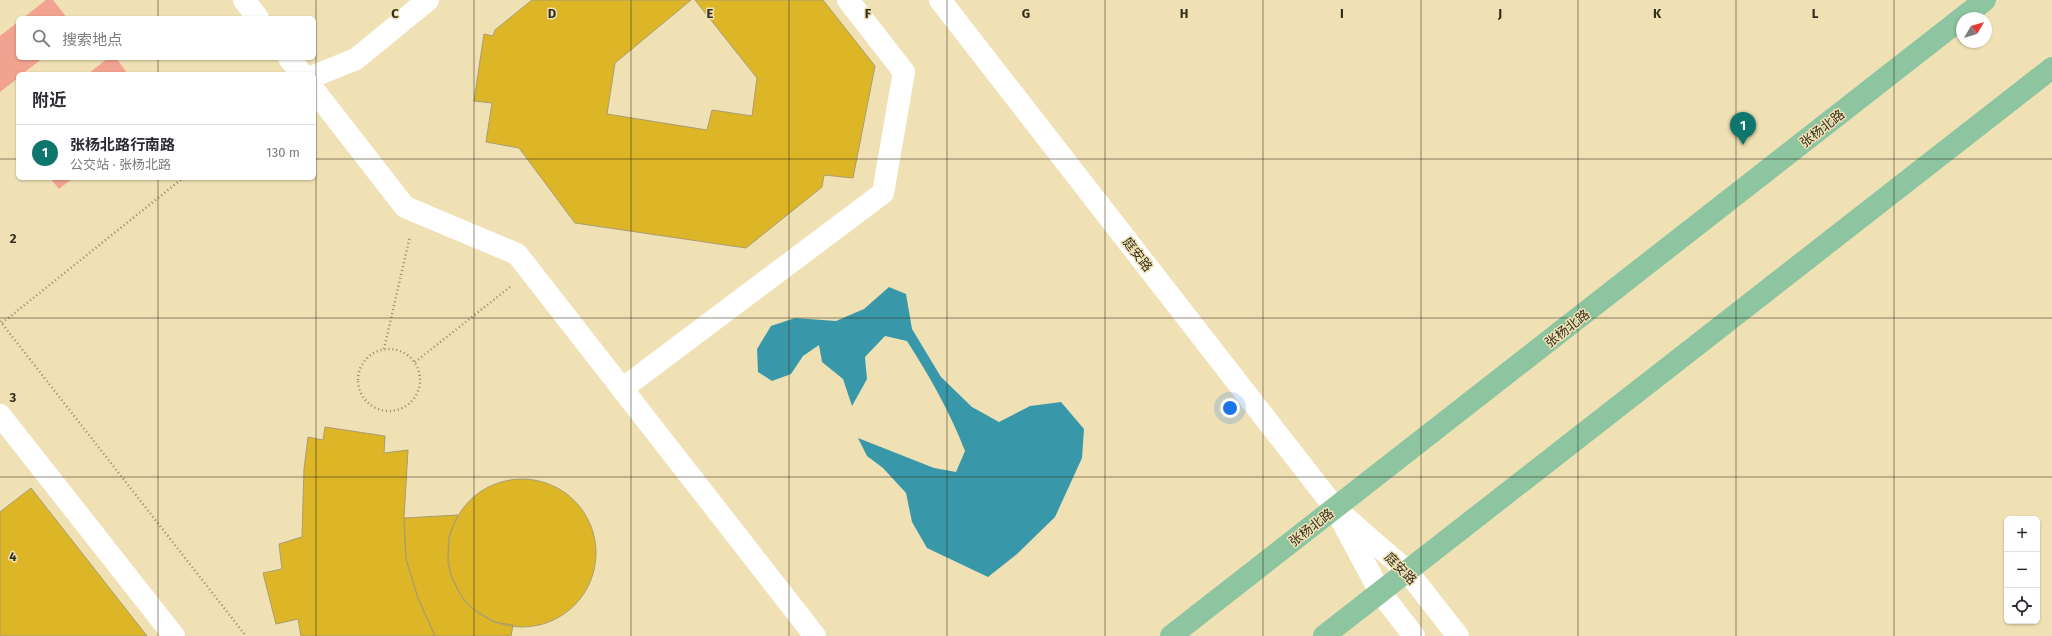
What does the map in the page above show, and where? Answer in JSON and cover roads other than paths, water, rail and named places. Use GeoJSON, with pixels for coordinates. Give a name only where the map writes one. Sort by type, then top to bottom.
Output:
{"type":"FeatureCollection","features":[{"type":"Feature","properties":{"kind":"main road","name":"张杨北路"},"geometry":{"type":"LineString","coordinates":[[1970,12],[1985,0]]}},
{"type":"Feature","properties":{"kind":"main road","name":"张杨北路"},"geometry":{"type":"LineString","coordinates":[[1171,636],[1956,23]]}},
{"type":"Feature","properties":{"kind":"main road"},"geometry":{"type":"LineString","coordinates":[[1324,636],[2052,68]]}},
{"type":"Feature","properties":{"kind":"street"},"geometry":{"type":"LineString","coordinates":[[244,0],[256,16]]}},
{"type":"Feature","properties":{"kind":"street"},"geometry":{"type":"LineString","coordinates":[[316,75],[356,59],[428,0]]}},
{"type":"Feature","properties":{"kind":"street"},"geometry":{"type":"LineString","coordinates":[[622,389],[883,193],[904,72],[848,0]]}},
{"type":"Feature","properties":{"kind":"street","name":"庭安路"},"geometry":{"type":"LineString","coordinates":[[940,0],[1335,508],[1380,592],[1414,636]]}},
{"type":"Feature","properties":{"kind":"street"},"geometry":{"type":"LineString","coordinates":[[291,60],[300,72]]}},
{"type":"Feature","properties":{"kind":"street"},"geometry":{"type":"LineString","coordinates":[[316,93],[405,207],[517,254],[815,636]]}},
{"type":"Feature","properties":{"kind":"street"},"geometry":{"type":"LineString","coordinates":[[0,415],[174,636]]}},
{"type":"Feature","properties":{"kind":"street","name":"庭安路"},"geometry":{"type":"LineString","coordinates":[[1335,508],[1408,570],[1458,636]]}},
{"type":"Feature","properties":{"kind":"water"},"geometry":{"type":"Polygon","coordinates":[[[889,287],[906,294],[912,329],[941,377],[972,407],[999,422],[1030,406],[1061,402],[1084,429],[1082,458],[1055,517],[1017,554],[988,577],[927,548],[912,522],[906,493],[883,468],[867,456],[858,438],[934,468],[956,472],[965,451],[953,422],[939,395],[907,341],[885,336],[865,357],[867,379],[852,406],[843,379],[822,362],[819,345],[803,356],[791,374],[772,381],[758,372],[757,349],[771,326],[795,318],[836,321],[864,309],[889,287]]]}},
{"type":"Feature","properties":{"kind":"place","name":"张杨北路行南路"},"geometry":{"type":"Point","coordinates":[1743,145]}}]}
